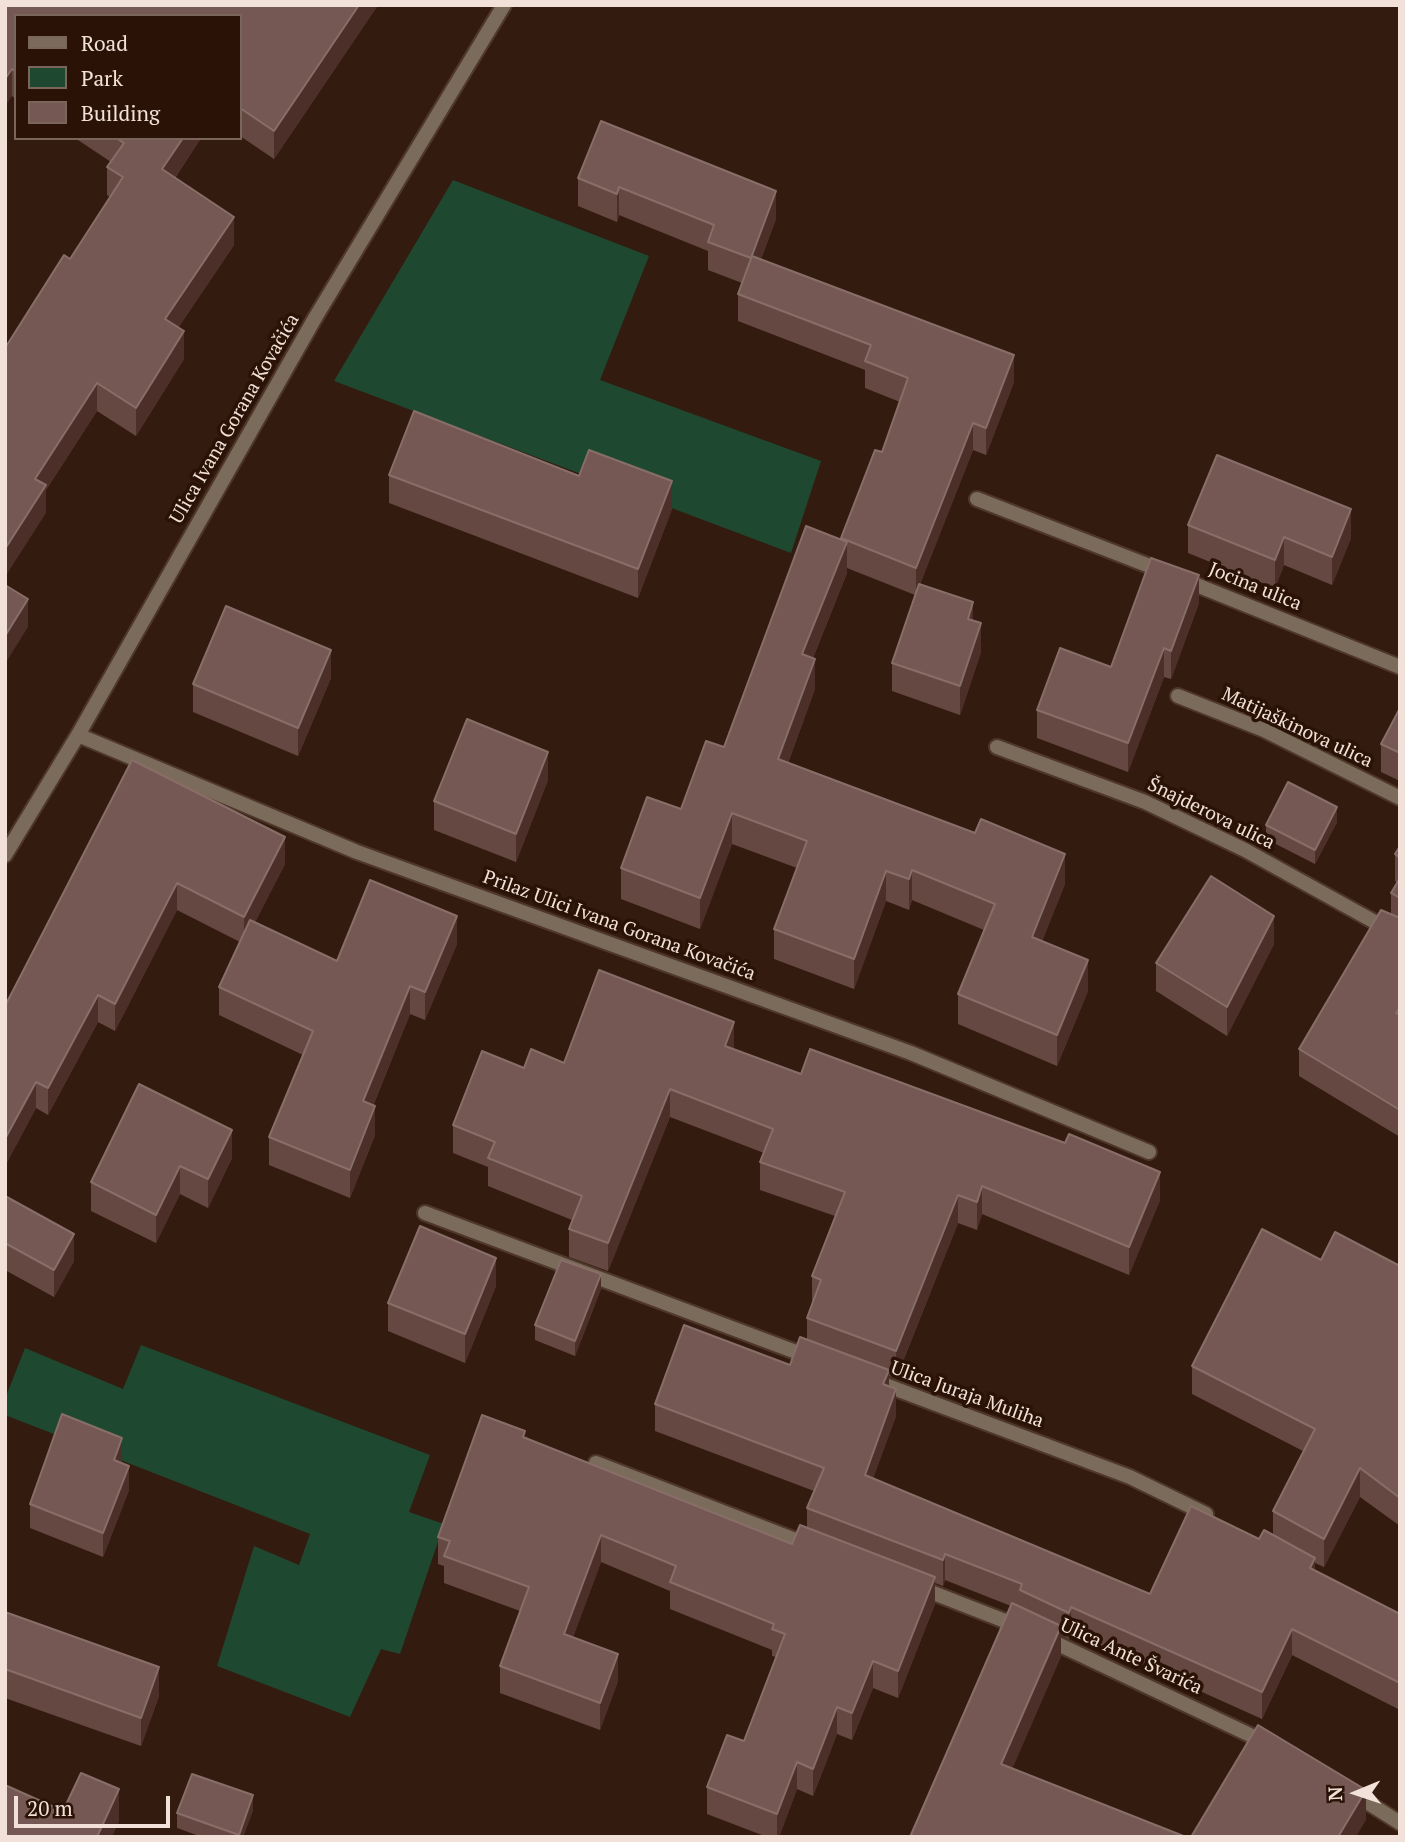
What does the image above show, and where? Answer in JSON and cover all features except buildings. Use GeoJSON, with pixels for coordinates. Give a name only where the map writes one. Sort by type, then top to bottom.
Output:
{"type":"FeatureCollection","features":[{"type":"Feature","properties":{"kind":"street","name":"Ulica Ivana Gorana Kovačića"},"geometry":{"type":"LineString","coordinates":[[5,855],[78,735],[315,318],[504,5]]}},
{"type":"Feature","properties":{"kind":"street","name":"Jocina ulica"},"geometry":{"type":"LineString","coordinates":[[977,499],[1400,667]]}},
{"type":"Feature","properties":{"kind":"street","name":"Matijaškinova ulica"},"geometry":{"type":"LineString","coordinates":[[1178,695],[1264,730],[1400,798]]}},
{"type":"Feature","properties":{"kind":"street","name":"Prilaz Ulici Ivana Gorana Kovačića"},"geometry":{"type":"LineString","coordinates":[[78,735],[358,852],[911,1052],[1149,1152]]}},
{"type":"Feature","properties":{"kind":"street","name":"Šnajderova ulica"},"geometry":{"type":"LineString","coordinates":[[997,747],[1145,802],[1245,850],[1400,936]]}},
{"type":"Feature","properties":{"kind":"street"},"geometry":{"type":"LineString","coordinates":[[425,1213],[823,1362]]}},
{"type":"Feature","properties":{"kind":"street","name":"Ulica Juraja Muliha"},"geometry":{"type":"LineString","coordinates":[[862,1377],[1130,1477],[1215,1518]]}},
{"type":"Feature","properties":{"kind":"street"},"geometry":{"type":"LineString","coordinates":[[596,1463],[831,1554]]}},
{"type":"Feature","properties":{"kind":"street","name":"Ulica Ante Švarića"},"geometry":{"type":"LineString","coordinates":[[910,1584],[1014,1624],[1276,1748]]}},
{"type":"Feature","properties":{"kind":"street"},"geometry":{"type":"LineString","coordinates":[[1342,1787],[1400,1823]]}},
{"type":"Feature","properties":{"kind":"green space"},"geometry":{"type":"Polygon","coordinates":[[[453,180],[649,256],[600,380],[821,461],[791,553],[334,381],[453,180]]]}},
{"type":"Feature","properties":{"kind":"green space"},"geometry":{"type":"Polygon","coordinates":[[[141,1345],[430,1455],[409,1512],[444,1524],[400,1654],[381,1649],[350,1717],[217,1666],[254,1546],[299,1565],[310,1534],[5,1415],[5,1399],[25,1348],[123,1389],[141,1345]]]}}]}
